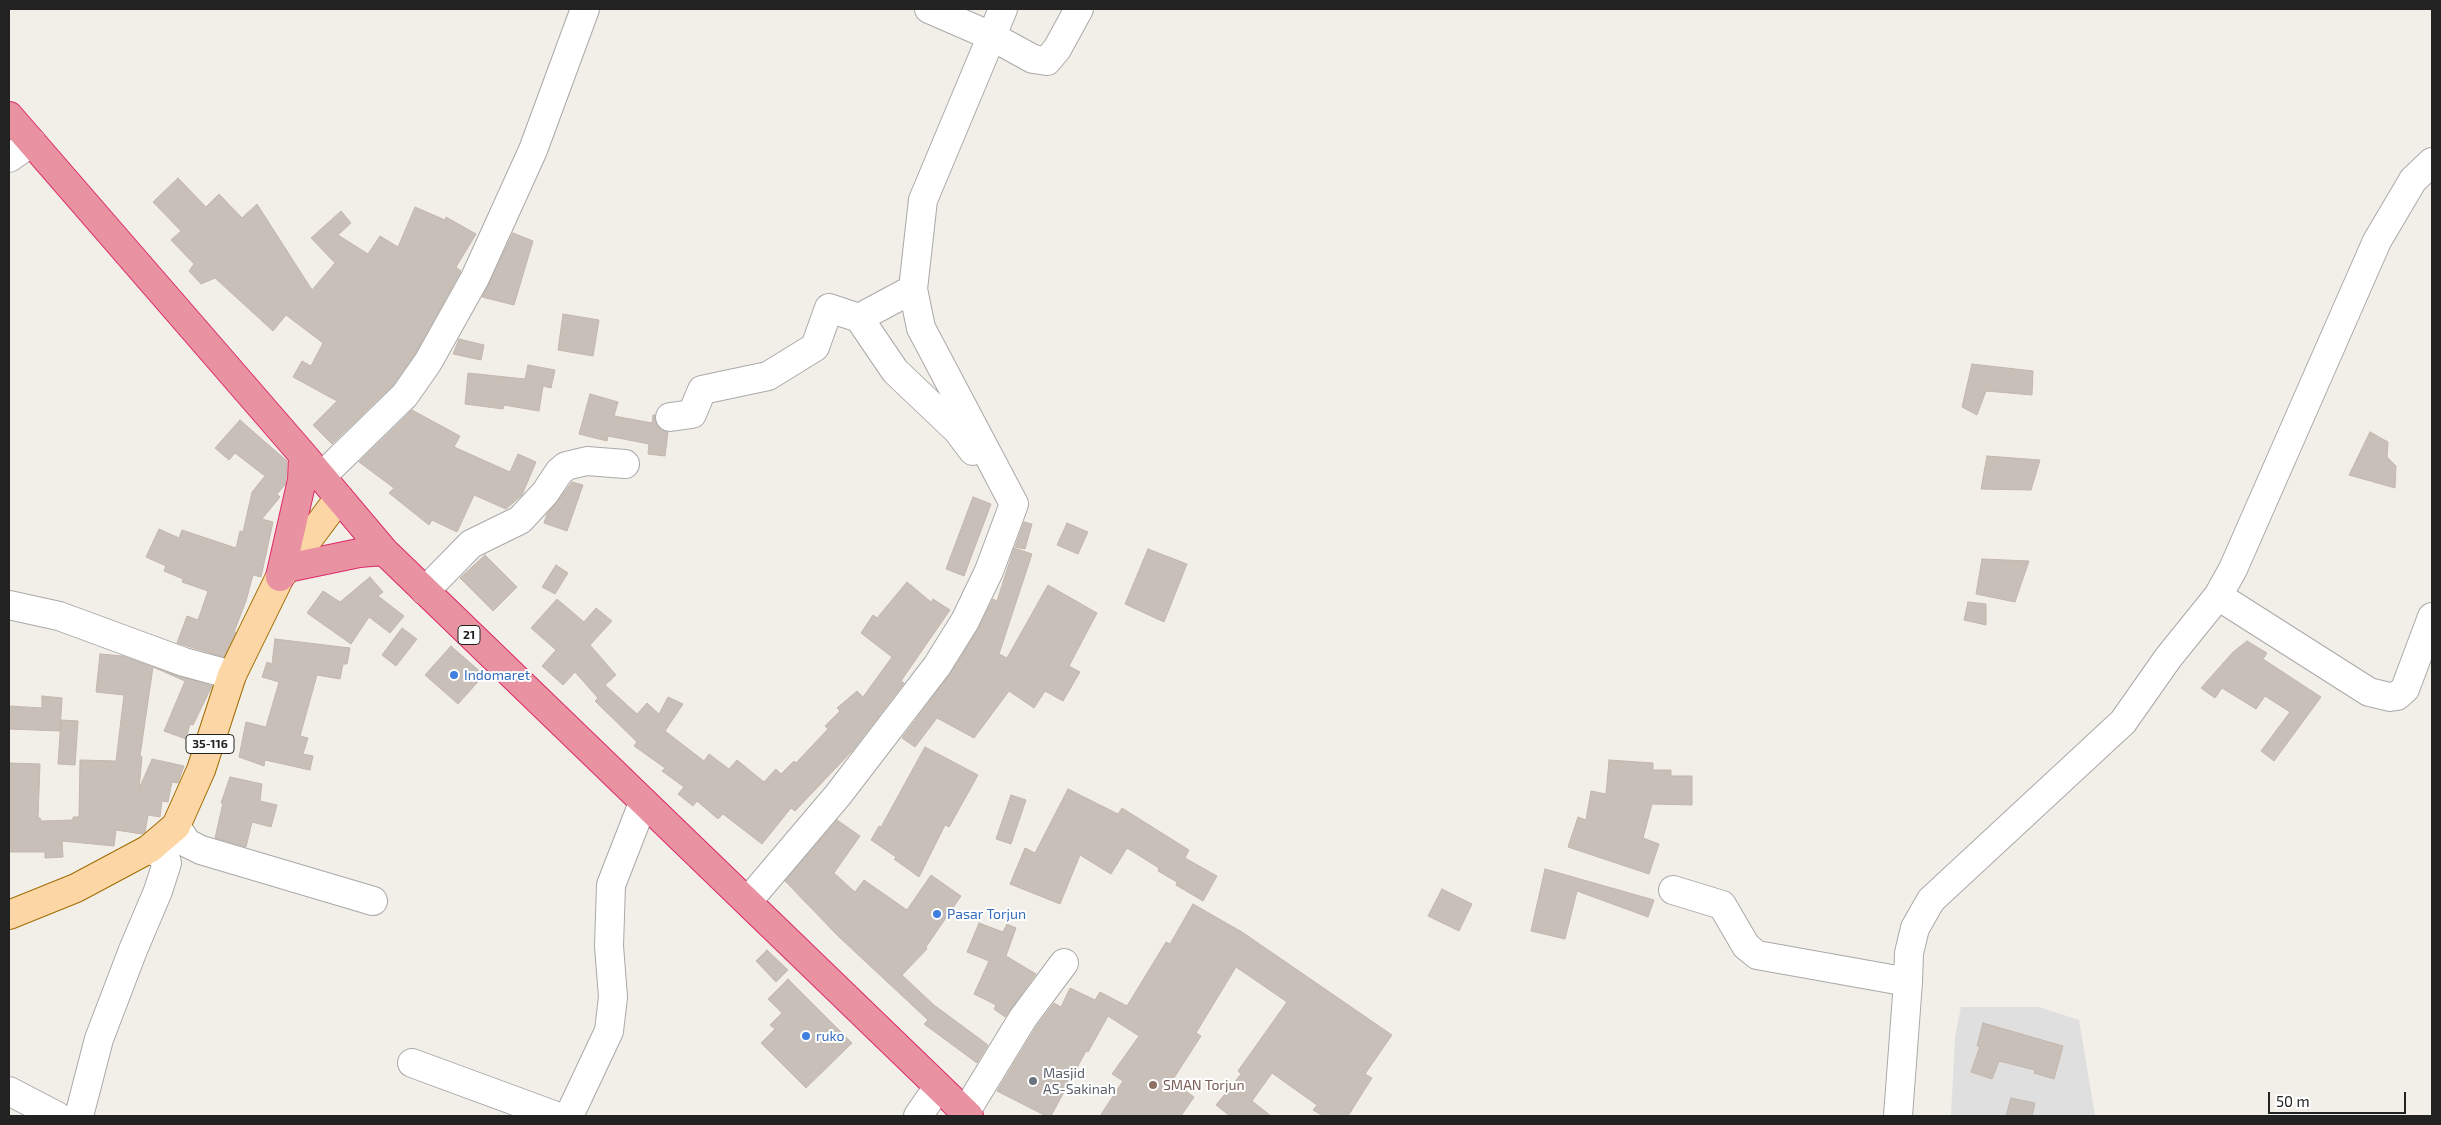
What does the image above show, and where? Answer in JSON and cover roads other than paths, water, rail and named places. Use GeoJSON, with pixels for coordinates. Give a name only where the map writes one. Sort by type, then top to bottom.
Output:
{"type":"FeatureCollection","features":[{"type":"Feature","properties":{"kind":"highway","name":"21"},"geometry":{"type":"LineString","coordinates":[[9,116],[304,455],[384,551],[967,1114]]}},
{"type":"Feature","properties":{"kind":"highway"},"geometry":{"type":"LineString","coordinates":[[304,455],[302,480],[283,572],[359,553],[384,551]]}},
{"type":"Feature","properties":{"kind":"main road","name":"35-116"},"geometry":{"type":"LineString","coordinates":[[9,915],[76,888],[149,849],[176,826],[201,770],[232,676],[283,572],[339,498]]}},
{"type":"Feature","properties":{"kind":"street"},"geometry":{"type":"LineString","coordinates":[[322,476],[405,395],[428,362],[475,278],[529,159],[583,17],[602,9]]}},
{"type":"Feature","properties":{"kind":"street"},"geometry":{"type":"LineString","coordinates":[[929,9],[992,36],[1033,59],[1047,61],[1057,50],[1080,9]]}},
{"type":"Feature","properties":{"kind":"street"},"geometry":{"type":"LineString","coordinates":[[748,902],[838,795],[937,666],[965,621],[989,572],[1014,504],[921,328],[913,289],[923,200],[1003,9]]}},
{"type":"Feature","properties":{"kind":"street"},"geometry":{"type":"LineString","coordinates":[[9,158],[32,142]]}},
{"type":"Feature","properties":{"kind":"street"},"geometry":{"type":"LineString","coordinates":[[1898,1116],[1909,953],[1914,928],[1931,900],[2123,722],[2168,658],[2218,596],[2233,569],[2377,241],[2413,180],[2432,162]]}},
{"type":"Feature","properties":{"kind":"street"},"geometry":{"type":"LineString","coordinates":[[859,318],[913,289]]}},
{"type":"Feature","properties":{"kind":"street"},"geometry":{"type":"LineString","coordinates":[[670,417],[692,414],[702,390],[768,376],[814,347],[829,308],[859,318],[895,371],[957,430],[1014,504]]}},
{"type":"Feature","properties":{"kind":"street"},"geometry":{"type":"LineString","coordinates":[[425,591],[471,544],[520,520],[545,493],[558,472],[566,466],[587,461],[625,464]]}},
{"type":"Feature","properties":{"kind":"street"},"geometry":{"type":"LineString","coordinates":[[2218,596],[2369,692],[2390,697],[2397,696],[2405,689],[2432,617]]}},
{"type":"Feature","properties":{"kind":"street"},"geometry":{"type":"LineString","coordinates":[[9,604],[66,618],[184,662],[232,676]]}},
{"type":"Feature","properties":{"kind":"street"},"geometry":{"type":"LineString","coordinates":[[569,1116],[609,1031],[613,997],[609,946],[611,885],[643,803]]}},
{"type":"Feature","properties":{"kind":"street"},"geometry":{"type":"LineString","coordinates":[[176,826],[186,843],[201,850],[373,901]]}},
{"type":"Feature","properties":{"kind":"street"},"geometry":{"type":"LineString","coordinates":[[79,1116],[99,1040],[133,950],[158,891],[166,863],[165,856],[149,849]]}},
{"type":"Feature","properties":{"kind":"street"},"geometry":{"type":"LineString","coordinates":[[1673,890],[1722,905],[1746,946],[1757,955],[1908,982]]}},
{"type":"Feature","properties":{"kind":"street"},"geometry":{"type":"LineString","coordinates":[[967,1114],[1023,1018],[1064,963]]}},
{"type":"Feature","properties":{"kind":"street"},"geometry":{"type":"LineString","coordinates":[[412,1063],[556,1116]]}},
{"type":"Feature","properties":{"kind":"street"},"geometry":{"type":"LineString","coordinates":[[918,1116],[938,1087]]}},
{"type":"Feature","properties":{"kind":"street"},"geometry":{"type":"LineString","coordinates":[[9,1091],[57,1116]]}},
{"type":"Feature","properties":{"kind":"place","name":"Indomaret"},"geometry":{"type":"Point","coordinates":[454,675]}},
{"type":"Feature","properties":{"kind":"place","name":"Pasar Torjun"},"geometry":{"type":"Point","coordinates":[937,914]}},
{"type":"Feature","properties":{"kind":"place","name":"ruko"},"geometry":{"type":"Point","coordinates":[806,1036]}},
{"type":"Feature","properties":{"kind":"place","name":"Masjid AS-Sakinah"},"geometry":{"type":"Point","coordinates":[1033,1081]}},
{"type":"Feature","properties":{"kind":"place","name":"SMAN Torjun"},"geometry":{"type":"Point","coordinates":[1153,1085]}}]}
